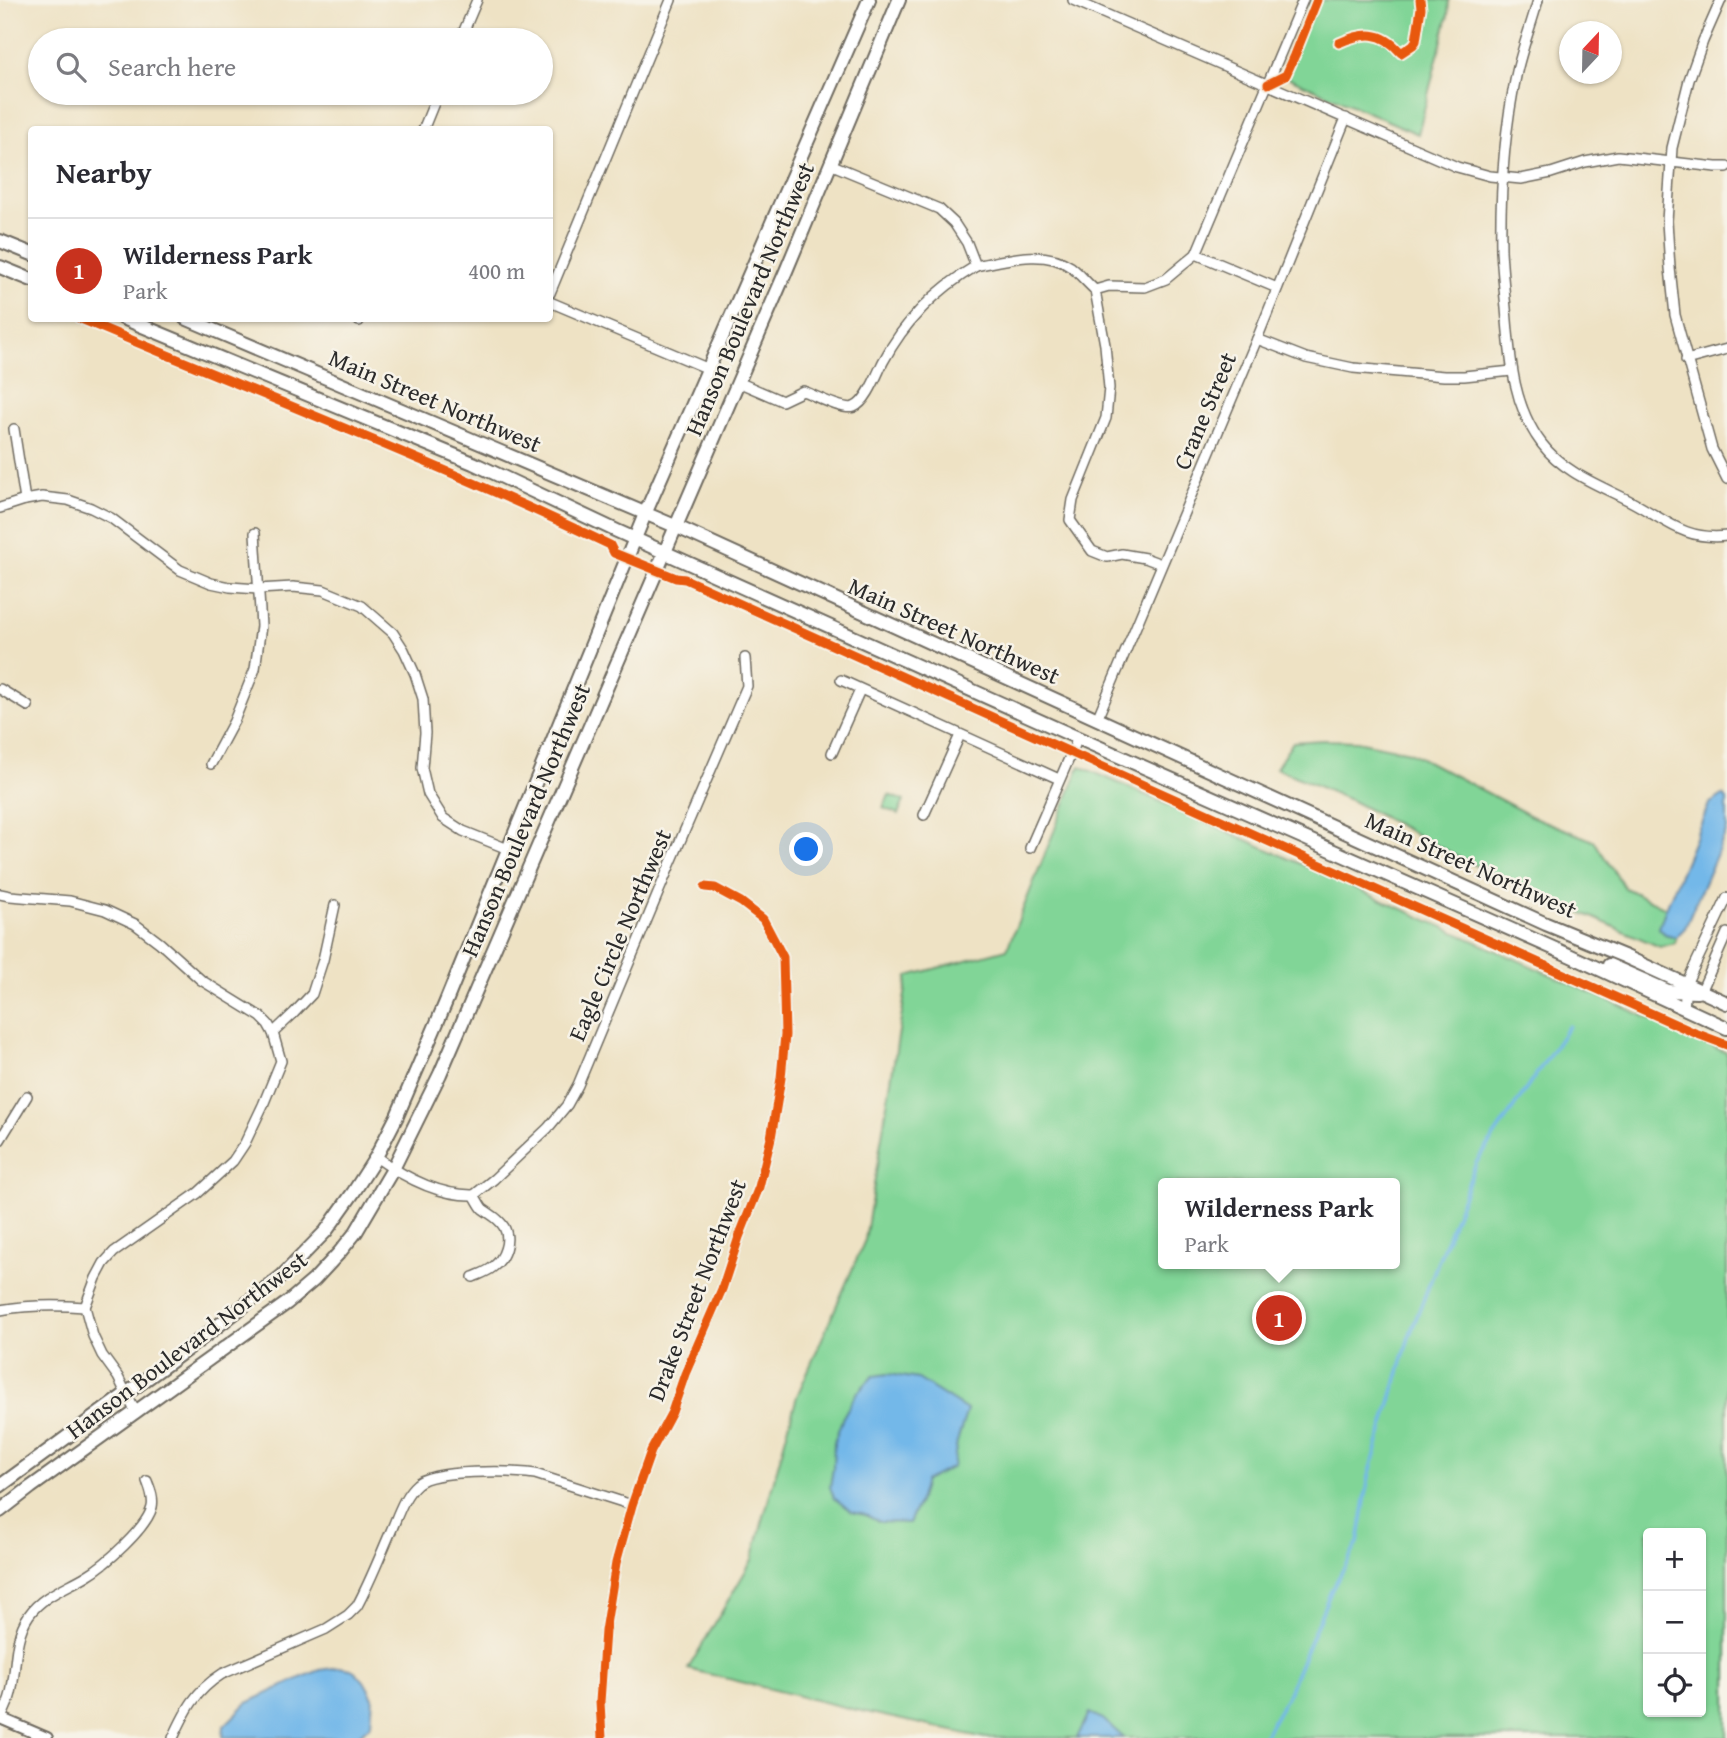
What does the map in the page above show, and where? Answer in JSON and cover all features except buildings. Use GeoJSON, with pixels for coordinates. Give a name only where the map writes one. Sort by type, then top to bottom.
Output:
{"type":"FeatureCollection","features":[{"type":"Feature","properties":{"kind":"main road","name":"Hanson Boulevard Northwest"},"geometry":{"type":"LineString","coordinates":[[0,1486],[282,1276],[326,1231],[376,1157],[429,1042],[645,514],[869,0]]}},
{"type":"Feature","properties":{"kind":"main road","name":"Hanson Boulevard Northwest"},"geometry":{"type":"LineString","coordinates":[[0,1511],[287,1303],[314,1280],[356,1232],[393,1170],[440,1074],[899,0]]}},
{"type":"Feature","properties":{"kind":"main road"},"geometry":{"type":"LineString","coordinates":[[0,241],[28,252]]}},
{"type":"Feature","properties":{"kind":"main road"},"geometry":{"type":"LineString","coordinates":[[0,267],[28,278]]}},
{"type":"Feature","properties":{"kind":"main road","name":"Main Street Northwest"},"geometry":{"type":"LineString","coordinates":[[133,322],[473,463],[1078,738],[1727,1028]]}},
{"type":"Feature","properties":{"kind":"main road","name":"Main Street Northwest"},"geometry":{"type":"LineString","coordinates":[[194,322],[675,526],[1686,988],[1727,1003]]}},
{"type":"Feature","properties":{"kind":"main road","name":"Main Street Northwest"},"geometry":{"type":"LineString","coordinates":[[1571,957],[1592,957],[1668,991],[1686,988]]}},
{"type":"Feature","properties":{"kind":"street"},"geometry":{"type":"LineString","coordinates":[[465,28],[477,0]]}},
{"type":"Feature","properties":{"kind":"street"},"geometry":{"type":"LineString","coordinates":[[553,286],[671,0]]}},
{"type":"Feature","properties":{"kind":"street"},"geometry":{"type":"LineString","coordinates":[[1073,0],[1089,3],[1457,167],[1490,176],[1521,179],[1618,156],[1727,167]]}},
{"type":"Feature","properties":{"kind":"street"},"geometry":{"type":"LineString","coordinates":[[1095,290],[1109,286],[1145,287],[1166,279],[1196,254],[1303,0]]}},
{"type":"Feature","properties":{"kind":"street"},"geometry":{"type":"LineString","coordinates":[[1538,0],[1516,75],[1503,178],[1501,251],[1512,372],[1519,400],[1531,429],[1558,461],[1673,527],[1700,536],[1727,536]]}},
{"type":"Feature","properties":{"kind":"street"},"geometry":{"type":"LineString","coordinates":[[1721,0],[1689,80],[1672,148],[1667,221],[1675,315],[1712,449],[1727,479]]}},
{"type":"Feature","properties":{"kind":"street"},"geometry":{"type":"LineString","coordinates":[[425,126],[433,105]]}},
{"type":"Feature","properties":{"kind":"street","name":"Crane Street"},"geometry":{"type":"LineString","coordinates":[[1097,719],[1346,118]]}},
{"type":"Feature","properties":{"kind":"street"},"geometry":{"type":"LineString","coordinates":[[830,164],[939,209],[954,223],[967,243],[976,266]]}},
{"type":"Feature","properties":{"kind":"street"},"geometry":{"type":"LineString","coordinates":[[1196,254],[1277,288]]}},
{"type":"Feature","properties":{"kind":"street"},"geometry":{"type":"LineString","coordinates":[[738,382],[782,401],[803,391],[845,407],[854,407],[865,397],[893,344],[912,319],[944,287],[976,266],[1040,256],[1055,259],[1071,267],[1095,290],[1105,345],[1109,388],[1106,418],[1073,500],[1070,520],[1092,551],[1107,557],[1122,554],[1161,564]]}},
{"type":"Feature","properties":{"kind":"street"},"geometry":{"type":"LineString","coordinates":[[553,303],[709,369]]}},
{"type":"Feature","properties":{"kind":"street"},"geometry":{"type":"LineString","coordinates":[[1256,339],[1306,358],[1353,368],[1444,376],[1512,372]]}},
{"type":"Feature","properties":{"kind":"street"},"geometry":{"type":"LineString","coordinates":[[1686,360],[1727,349]]}},
{"type":"Feature","properties":{"kind":"street"},"geometry":{"type":"LineString","coordinates":[[14,429],[26,499]]}},
{"type":"Feature","properties":{"kind":"street"},"geometry":{"type":"LineString","coordinates":[[0,508],[26,499],[42,497],[68,500],[111,518],[180,570],[211,583],[258,589],[293,587],[323,590],[362,606],[393,633],[415,674],[423,699],[425,733],[422,768],[428,794],[443,817],[463,831],[508,849]]}},
{"type":"Feature","properties":{"kind":"street"},"geometry":{"type":"LineString","coordinates":[[211,764],[234,721],[256,670],[261,626],[255,533]]}},
{"type":"Feature","properties":{"kind":"street","name":"Eagle Circle Northwest"},"geometry":{"type":"LineString","coordinates":[[474,1195],[485,1188],[548,1128],[567,1105],[578,1085],[747,686],[745,658]]}},
{"type":"Feature","properties":{"kind":"street"},"geometry":{"type":"LineString","coordinates":[[841,680],[1059,779]]}},
{"type":"Feature","properties":{"kind":"street"},"geometry":{"type":"LineString","coordinates":[[0,689],[27,706]]}},
{"type":"Feature","properties":{"kind":"street"},"geometry":{"type":"LineString","coordinates":[[832,753],[860,690]]}},
{"type":"Feature","properties":{"kind":"street"},"geometry":{"type":"LineString","coordinates":[[924,815],[960,735]]}},
{"type":"Feature","properties":{"kind":"street"},"geometry":{"type":"LineString","coordinates":[[1030,848],[1078,738]]}},
{"type":"Feature","properties":{"kind":"street","name":"Drake Street Northwest"},"geometry":{"type":"LineString","coordinates":[[602,1738],[600,1702],[606,1631],[616,1563],[651,1451],[672,1412],[685,1374],[722,1289],[759,1187],[781,1078],[785,1035],[783,957],[763,919],[741,902],[715,888],[705,887]]}},
{"type":"Feature","properties":{"kind":"street"},"geometry":{"type":"LineString","coordinates":[[0,894],[70,901],[105,910],[135,924],[201,981],[261,1017],[273,1032],[281,1061],[263,1105],[233,1161],[198,1193],[114,1252],[96,1278],[85,1307],[93,1336],[136,1413]]}},
{"type":"Feature","properties":{"kind":"street"},"geometry":{"type":"LineString","coordinates":[[1684,1009],[1686,988],[1727,898]]}},
{"type":"Feature","properties":{"kind":"street"},"geometry":{"type":"LineString","coordinates":[[273,1032],[312,994],[323,960],[335,905]]}},
{"type":"Feature","properties":{"kind":"street"},"geometry":{"type":"LineString","coordinates":[[1701,992],[1727,933]]}},
{"type":"Feature","properties":{"kind":"street"},"geometry":{"type":"LineString","coordinates":[[0,1140],[27,1096]]}},
{"type":"Feature","properties":{"kind":"street"},"geometry":{"type":"LineString","coordinates":[[376,1157],[393,1170],[436,1189],[456,1195],[474,1195],[483,1209],[505,1228],[507,1239],[499,1261],[491,1269],[473,1277]]}},
{"type":"Feature","properties":{"kind":"street"},"geometry":{"type":"LineString","coordinates":[[0,1310],[62,1305],[85,1307]]}},
{"type":"Feature","properties":{"kind":"street"},"geometry":{"type":"LineString","coordinates":[[173,1738],[192,1700],[210,1682],[222,1674],[326,1629],[357,1606],[403,1504],[416,1485],[426,1478],[446,1474],[521,1472],[632,1505]]}},
{"type":"Feature","properties":{"kind":"street"},"geometry":{"type":"LineString","coordinates":[[47,1738],[1,1718],[11,1694],[21,1630],[28,1616],[47,1597],[89,1574],[127,1542],[147,1518],[152,1507],[147,1481]]}},
{"type":"Feature","properties":{"kind":"green space"},"geometry":{"type":"Polygon","coordinates":[[[1311,0],[1449,0],[1448,16],[1418,134],[1289,78],[1283,68],[1311,0]]]}},
{"type":"Feature","properties":{"kind":"green space"},"geometry":{"type":"Polygon","coordinates":[[[1357,741],[1410,752],[1531,816],[1594,841],[1625,888],[1666,908],[1659,928],[1665,934],[1676,937],[1675,943],[1660,947],[1482,869],[1352,801],[1276,768],[1293,742],[1357,741]]]}},
{"type":"Feature","properties":{"kind":"green space"},"geometry":{"type":"Polygon","coordinates":[[[1080,766],[1727,1053],[1727,1738],[985,1738],[688,1669],[752,1560],[797,1396],[865,1240],[908,976],[1007,949],[1080,766]]]}},
{"type":"Feature","properties":{"kind":"green space"},"geometry":{"type":"Polygon","coordinates":[[[889,795],[904,801],[898,814],[883,808],[889,795]]]}},
{"type":"Feature","properties":{"kind":"water"},"geometry":{"type":"Polygon","coordinates":[[[1723,795],[1727,799],[1725,835],[1685,928],[1676,937],[1665,934],[1659,928],[1709,804],[1723,795]]]}},
{"type":"Feature","properties":{"kind":"water"},"geometry":{"type":"Polygon","coordinates":[[[888,1374],[918,1379],[967,1410],[953,1467],[925,1481],[909,1523],[880,1522],[852,1512],[834,1498],[830,1487],[834,1442],[843,1417],[856,1394],[873,1376],[888,1374]]]}},
{"type":"Feature","properties":{"kind":"water"},"geometry":{"type":"Polygon","coordinates":[[[340,1667],[356,1672],[373,1697],[371,1724],[356,1738],[223,1737],[224,1726],[247,1703],[320,1670],[340,1667]]]}},
{"type":"Feature","properties":{"kind":"water"},"geometry":{"type":"Polygon","coordinates":[[[1089,1713],[1103,1719],[1124,1738],[1077,1738],[1089,1713]]]}},
{"type":"Feature","properties":{"kind":"waterway"},"geometry":{"type":"LineString","coordinates":[[1263,1738],[1286,1698],[1331,1591],[1358,1543],[1369,1476],[1409,1337],[1476,1163],[1569,1026]]}},
{"type":"Feature","properties":{"kind":"cycle path"},"geometry":{"type":"LineString","coordinates":[[1268,84],[1286,75],[1317,0]]}},
{"type":"Feature","properties":{"kind":"cycle path"},"geometry":{"type":"LineString","coordinates":[[1339,43],[1372,35],[1387,40],[1401,53],[1416,41],[1420,0]]}},
{"type":"Feature","properties":{"kind":"cycle path"},"geometry":{"type":"LineString","coordinates":[[89,322],[479,485],[610,545],[614,553],[676,578],[685,579],[1695,1033],[1727,1045]]}},
{"type":"Feature","properties":{"kind":"cycle path"},"geometry":{"type":"LineString","coordinates":[[602,1738],[600,1702],[605,1631],[616,1563],[651,1451],[672,1412],[685,1374],[722,1289],[759,1187],[781,1078],[785,1035],[783,957],[763,919],[741,902],[715,888],[705,887]]}},
{"type":"Feature","properties":{"kind":"place","name":"Wilderness Park"},"geometry":{"type":"Point","coordinates":[1279,1318]}}]}
